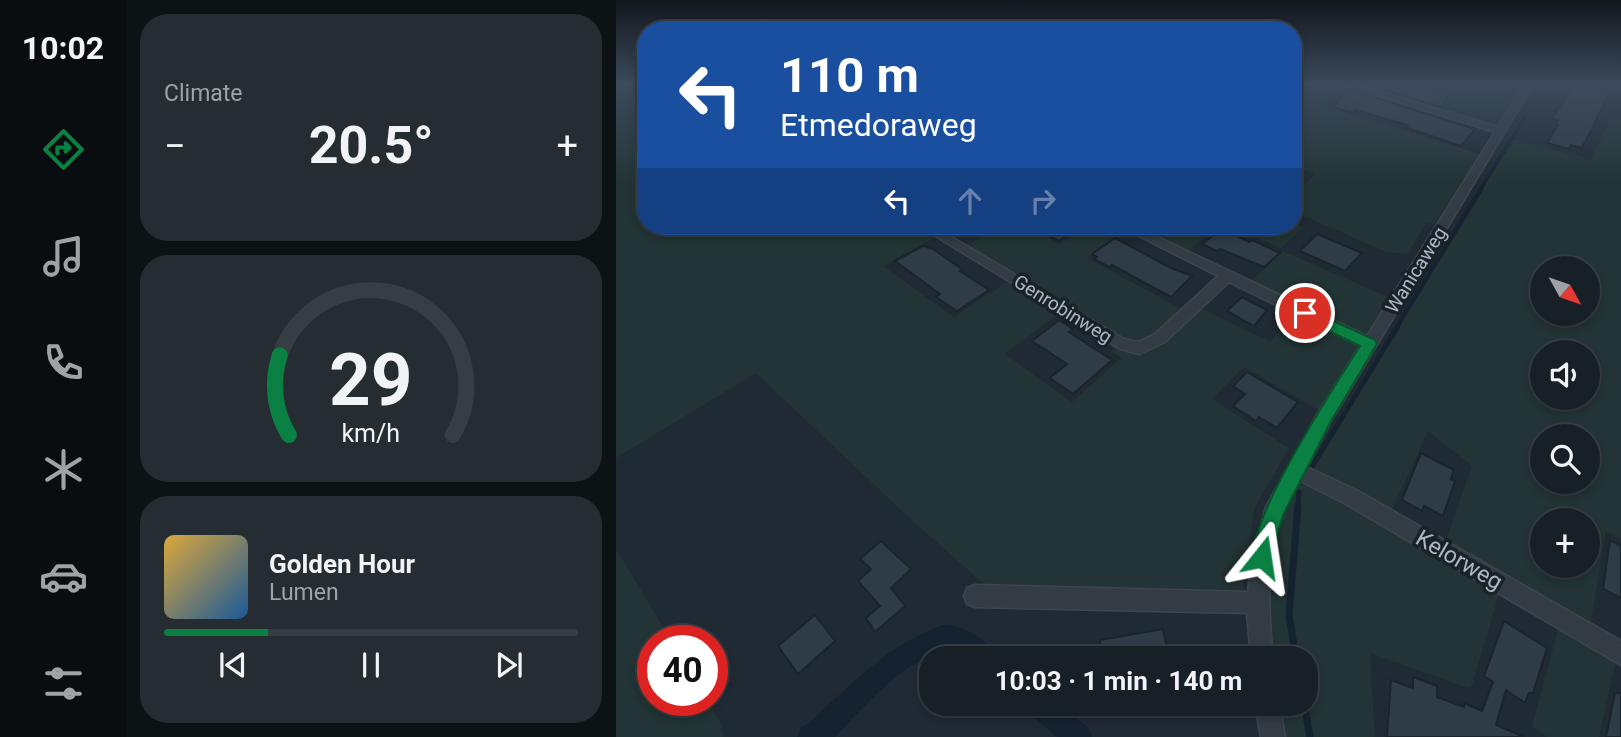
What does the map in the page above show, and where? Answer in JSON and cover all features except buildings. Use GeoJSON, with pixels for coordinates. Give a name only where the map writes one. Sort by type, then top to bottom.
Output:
{"type":"FeatureCollection","features":[{"type":"Feature","properties":{"kind":"street"},"geometry":{"type":"LineString","coordinates":[[1456,117],[1501,131]]}},
{"type":"Feature","properties":{"kind":"street","name":"Wanicaweg"},"geometry":{"type":"LineString","coordinates":[[1261,646],[1257,603],[1262,557],[1273,513],[1370,344],[1509,117]]}},
{"type":"Feature","properties":{"kind":"street","name":"Genrobinweg"},"geometry":{"type":"LineString","coordinates":[[940,235],[1120,344],[1139,348],[1160,338],[1228,275]]}},
{"type":"Feature","properties":{"kind":"street"},"geometry":{"type":"LineString","coordinates":[[1144,235],[1370,344]]}},
{"type":"Feature","properties":{"kind":"street","name":"Kelorweg"},"geometry":{"type":"LineString","coordinates":[[1296,470],[1350,497],[1621,654]]}},
{"type":"Feature","properties":{"kind":"street"},"geometry":{"type":"LineString","coordinates":[[975,596],[1257,603]]}},
{"type":"Feature","properties":{"kind":"street"},"geometry":{"type":"LineString","coordinates":[[1269,716],[1273,737]]}},
{"type":"Feature","properties":{"kind":"shaded area"},"geometry":{"type":"Polygon","coordinates":[[[616,117],[637,117],[637,235],[932,235],[935,237],[883,266],[954,317],[1009,281],[1060,313],[1005,354],[1072,402],[1121,358],[1111,352],[1118,346],[1138,351],[1199,307],[1270,342],[1296,313],[1352,340],[1357,346],[1320,411],[1244,367],[1212,399],[1289,448],[1254,509],[1243,590],[997,596],[902,511],[756,373],[616,458],[616,117]]]}},
{"type":"Feature","properties":{"kind":"shaded area"},"geometry":{"type":"Polygon","coordinates":[[[1302,117],[1361,117],[1480,154],[1434,224],[1427,223],[1407,254],[1386,252],[1302,215],[1302,187],[1316,174],[1302,169],[1302,117]]]}},
{"type":"Feature","properties":{"kind":"shaded area"},"geometry":{"type":"Polygon","coordinates":[[[1461,117],[1502,117],[1496,127],[1461,117]]]}},
{"type":"Feature","properties":{"kind":"shaded area"},"geometry":{"type":"Polygon","coordinates":[[[1612,117],[1621,119],[1621,539],[1606,531],[1600,567],[1600,508],[1530,508],[1530,578],[1598,578],[1590,627],[1445,543],[1472,466],[1428,431],[1390,514],[1310,470],[1512,139],[1591,159],[1612,117]]]}},
{"type":"Feature","properties":{"kind":"shaded area"},"geometry":{"type":"Polygon","coordinates":[[[985,235],[1042,235],[1060,244],[1075,235],[1119,235],[1087,258],[1184,310],[1156,335],[1141,340],[1120,340],[966,246],[985,235]]]}},
{"type":"Feature","properties":{"kind":"shaded area"},"geometry":{"type":"Polygon","coordinates":[[[1165,235],[1208,235],[1186,252],[1159,239],[1165,235]]]}},
{"type":"Feature","properties":{"kind":"shaded area"},"geometry":{"type":"Polygon","coordinates":[[[1251,235],[1295,235],[1281,248],[1251,235]]]}},
{"type":"Feature","properties":{"kind":"shaded area"},"geometry":{"type":"Polygon","coordinates":[[[1283,251],[1392,299],[1370,333],[1361,334],[1250,282],[1283,251]]]}},
{"type":"Feature","properties":{"kind":"shaded area"},"geometry":{"type":"Polygon","coordinates":[[[1310,484],[1342,496],[1499,594],[1471,689],[1370,653],[1375,737],[1281,737],[1278,716],[1318,716],[1318,646],[1269,646],[1265,612],[1266,584],[1274,540],[1296,486],[1310,484]]]}},
{"type":"Feature","properties":{"kind":"shaded area"},"geometry":{"type":"Polygon","coordinates":[[[616,549],[662,625],[637,625],[637,716],[716,716],[724,737],[616,737],[616,549]]]}},
{"type":"Feature","properties":{"kind":"shaded area"},"geometry":{"type":"Polygon","coordinates":[[[1559,626],[1616,659],[1599,737],[1548,737],[1532,726],[1559,626]]]}},
{"type":"Feature","properties":{"kind":"waterway"},"geometry":{"type":"LineString","coordinates":[[1480,190],[1525,117]]}},
{"type":"Feature","properties":{"kind":"waterway"},"geometry":{"type":"LineString","coordinates":[[1396,328],[1481,189]]}},
{"type":"Feature","properties":{"kind":"waterway"},"geometry":{"type":"LineString","coordinates":[[1310,470],[1398,326]]}},
{"type":"Feature","properties":{"kind":"waterway"},"geometry":{"type":"LineString","coordinates":[[1298,506],[1299,492]]}},
{"type":"Feature","properties":{"kind":"waterway"},"geometry":{"type":"LineString","coordinates":[[1294,646],[1289,615],[1298,505]]}},
{"type":"Feature","properties":{"kind":"waterway"},"geometry":{"type":"LineString","coordinates":[[922,646],[942,638],[958,638],[970,646]]}},
{"type":"Feature","properties":{"kind":"waterway"},"geometry":{"type":"LineString","coordinates":[[811,737],[818,734],[884,672],[919,648]]}},
{"type":"Feature","properties":{"kind":"waterway"},"geometry":{"type":"LineString","coordinates":[[1053,716],[1078,737]]}},
{"type":"Feature","properties":{"kind":"waterway"},"geometry":{"type":"LineString","coordinates":[[1306,716],[1310,737]]}},
{"type":"Feature","properties":{"kind":"route"},"geometry":{"type":"LineString","coordinates":[[1262,557],[1273,513],[1324,418],[1370,344],[1305,313]]}}]}
